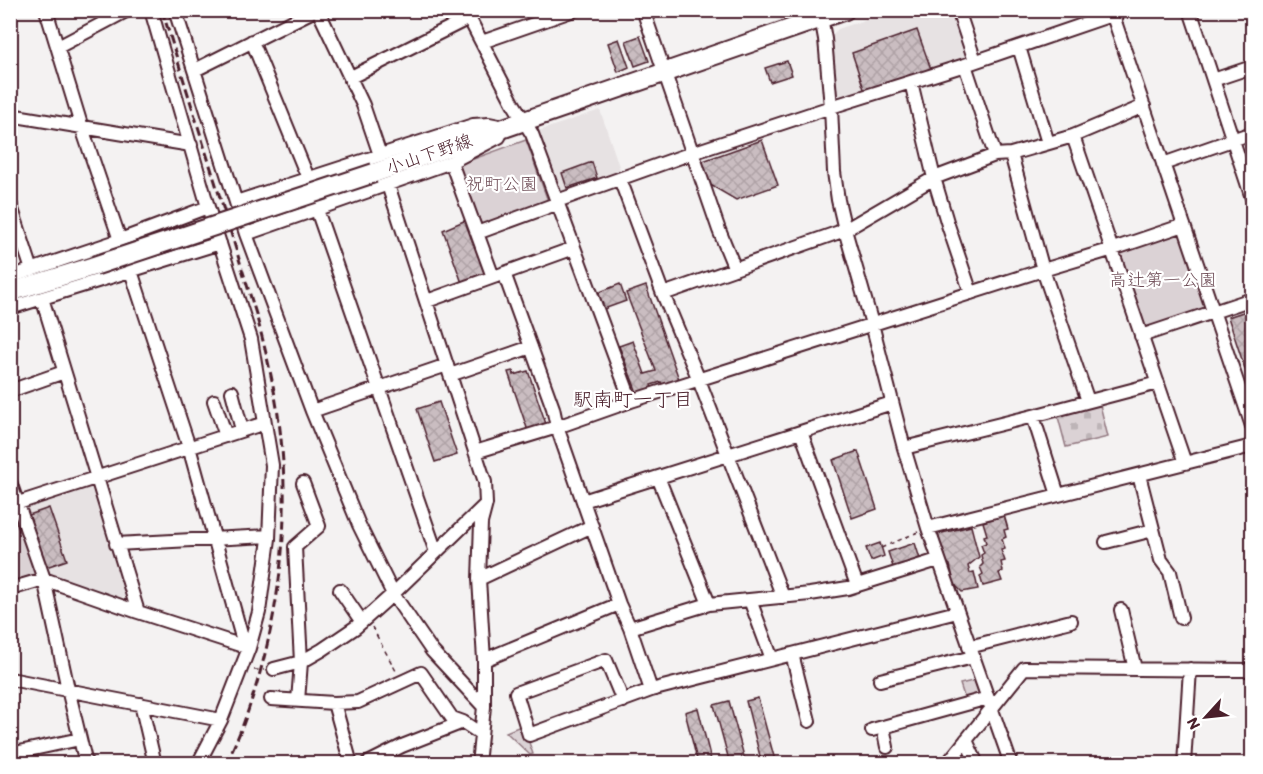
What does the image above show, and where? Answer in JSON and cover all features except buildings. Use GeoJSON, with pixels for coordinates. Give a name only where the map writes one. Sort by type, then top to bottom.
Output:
{"type":"FeatureCollection","features":[{"type":"Feature","properties":{"kind":"main road","name":"小山下野線"},"geometry":{"type":"LineString","coordinates":[[10,292],[374,173],[820,15],[845,10]]}},
{"type":"Feature","properties":{"kind":"street"},"geometry":{"type":"LineString","coordinates":[[45,10],[120,240]]}},
{"type":"Feature","properties":{"kind":"street"},"geometry":{"type":"LineString","coordinates":[[58,47],[128,10]]}},
{"type":"Feature","properties":{"kind":"street"},"geometry":{"type":"LineString","coordinates":[[151,10],[208,207],[251,339],[272,465],[269,536],[259,612],[249,648],[221,720],[198,764]]}},
{"type":"Feature","properties":{"kind":"street"},"geometry":{"type":"LineString","coordinates":[[175,10],[246,234],[312,411],[359,525],[393,594],[432,651],[484,707]]}},
{"type":"Feature","properties":{"kind":"street"},"geometry":{"type":"LineString","coordinates":[[195,70],[316,10],[351,77],[380,154]]}},
{"type":"Feature","properties":{"kind":"street"},"geometry":{"type":"LineString","coordinates":[[482,42],[574,10]]}},
{"type":"Feature","properties":{"kind":"street"},"geometry":{"type":"LineString","coordinates":[[643,10],[735,269]]}},
{"type":"Feature","properties":{"kind":"street"},"geometry":{"type":"LineString","coordinates":[[958,10],[995,155]]}},
{"type":"Feature","properties":{"kind":"street"},"geometry":{"type":"LineString","coordinates":[[477,233],[553,206],[557,201],[692,153],[1126,10]]}},
{"type":"Feature","properties":{"kind":"street"},"geometry":{"type":"LineString","coordinates":[[1190,10],[1252,198]]}},
{"type":"Feature","properties":{"kind":"street"},"geometry":{"type":"LineString","coordinates":[[1112,13],[1252,426]]}},
{"type":"Feature","properties":{"kind":"street"},"geometry":{"type":"LineString","coordinates":[[351,77],[467,14],[513,103],[532,134],[630,401]]}},
{"type":"Feature","properties":{"kind":"street"},"geometry":{"type":"LineString","coordinates":[[820,15],[825,39],[834,172],[845,230],[928,528],[1011,764]]}},
{"type":"Feature","properties":{"kind":"street"},"geometry":{"type":"LineString","coordinates":[[252,41],[308,178]]}},
{"type":"Feature","properties":{"kind":"street"},"geometry":{"type":"LineString","coordinates":[[1018,47],[1048,143]]}},
{"type":"Feature","properties":{"kind":"street"},"geometry":{"type":"LineString","coordinates":[[1213,80],[1252,68]]}},
{"type":"Feature","properties":{"kind":"street"},"geometry":{"type":"LineString","coordinates":[[910,82],[934,178],[971,293]]}},
{"type":"Feature","properties":{"kind":"street"},"geometry":{"type":"LineString","coordinates":[[663,294],[845,230],[934,178],[995,155],[1011,154],[1073,136],[1144,106]]}},
{"type":"Feature","properties":{"kind":"street"},"geometry":{"type":"LineString","coordinates":[[10,115],[190,146]]}},
{"type":"Feature","properties":{"kind":"street"},"geometry":{"type":"LineString","coordinates":[[236,202],[473,125],[489,124],[504,127],[499,137],[451,162],[246,234]]}},
{"type":"Feature","properties":{"kind":"street"},"geometry":{"type":"LineString","coordinates":[[1163,164],[1252,133]]}},
{"type":"Feature","properties":{"kind":"street"},"geometry":{"type":"LineString","coordinates":[[1073,136],[1185,463]]}},
{"type":"Feature","properties":{"kind":"street"},"geometry":{"type":"LineString","coordinates":[[1011,154],[1044,270],[1088,401]]}},
{"type":"Feature","properties":{"kind":"street"},"geometry":{"type":"LineString","coordinates":[[451,162],[477,233],[531,346],[553,408],[557,427],[651,690]]}},
{"type":"Feature","properties":{"kind":"street"},"geometry":{"type":"LineString","coordinates":[[620,179],[783,597]]}},
{"type":"Feature","properties":{"kind":"street"},"geometry":{"type":"LineString","coordinates":[[388,185],[485,482],[486,504],[481,524],[479,579],[484,660],[484,707],[478,764]]}},
{"type":"Feature","properties":{"kind":"street"},"geometry":{"type":"LineString","coordinates":[[10,202],[32,270]]}},
{"type":"Feature","properties":{"kind":"street"},"geometry":{"type":"LineString","coordinates":[[10,277],[208,207]]}},
{"type":"Feature","properties":{"kind":"street"},"geometry":{"type":"LineString","coordinates":[[317,210],[436,552]]}},
{"type":"Feature","properties":{"kind":"street"},"geometry":{"type":"LineString","coordinates":[[475,452],[1184,225]]}},
{"type":"Feature","properties":{"kind":"street"},"geometry":{"type":"LineString","coordinates":[[10,308],[220,243]]}},
{"type":"Feature","properties":{"kind":"street"},"geometry":{"type":"LineString","coordinates":[[427,301],[574,248]]}},
{"type":"Feature","properties":{"kind":"street"},"geometry":{"type":"LineString","coordinates":[[131,271],[189,447],[241,634],[249,648]]}},
{"type":"Feature","properties":{"kind":"street"},"geometry":{"type":"LineString","coordinates":[[42,298],[138,612]]}},
{"type":"Feature","properties":{"kind":"street"},"geometry":{"type":"LineString","coordinates":[[1141,336],[1252,299]]}},
{"type":"Feature","properties":{"kind":"street"},"geometry":{"type":"LineString","coordinates":[[312,411],[379,388],[531,346]]}},
{"type":"Feature","properties":{"kind":"street"},"geometry":{"type":"LineString","coordinates":[[10,391],[64,372]]}},
{"type":"Feature","properties":{"kind":"street"},"geometry":{"type":"LineString","coordinates":[[904,448],[1158,383]]}},
{"type":"Feature","properties":{"kind":"street"},"geometry":{"type":"LineString","coordinates":[[232,392],[242,430]]}},
{"type":"Feature","properties":{"kind":"street"},"geometry":{"type":"LineString","coordinates":[[214,401],[226,436]]}},
{"type":"Feature","properties":{"kind":"street"},"geometry":{"type":"LineString","coordinates":[[583,501],[892,403]]}},
{"type":"Feature","properties":{"kind":"street"},"geometry":{"type":"LineString","coordinates":[[1034,416],[1058,495]]}},
{"type":"Feature","properties":{"kind":"street"},"geometry":{"type":"LineString","coordinates":[[14,504],[266,423]]}},
{"type":"Feature","properties":{"kind":"street"},"geometry":{"type":"LineString","coordinates":[[801,432],[857,585]]}},
{"type":"Feature","properties":{"kind":"street"},"geometry":{"type":"LineString","coordinates":[[928,528],[1252,446]]}},
{"type":"Feature","properties":{"kind":"street"},"geometry":{"type":"LineString","coordinates":[[1139,474],[1161,560],[1170,572],[1181,618]]}},
{"type":"Feature","properties":{"kind":"street"},"geometry":{"type":"LineString","coordinates":[[658,477],[709,604]]}},
{"type":"Feature","properties":{"kind":"street"},"geometry":{"type":"LineString","coordinates":[[10,482],[14,504],[44,579],[86,764]]}},
{"type":"Feature","properties":{"kind":"street"},"geometry":{"type":"LineString","coordinates":[[298,701],[301,662],[295,547],[319,526],[303,483]]}},
{"type":"Feature","properties":{"kind":"street"},"geometry":{"type":"LineString","coordinates":[[274,669],[301,662],[322,650],[364,619],[486,504]]}},
{"type":"Feature","properties":{"kind":"street"},"geometry":{"type":"LineString","coordinates":[[479,579],[592,526]]}},
{"type":"Feature","properties":{"kind":"street"},"geometry":{"type":"LineString","coordinates":[[1106,542],[1153,530]]}},
{"type":"Feature","properties":{"kind":"street"},"geometry":{"type":"LineString","coordinates":[[116,544],[269,536]]}},
{"type":"Feature","properties":{"kind":"street"},"geometry":{"type":"LineString","coordinates":[[630,628],[709,604],[848,588],[938,560]]}},
{"type":"Feature","properties":{"kind":"street"},"geometry":{"type":"LineString","coordinates":[[10,589],[44,579],[249,648]]}},
{"type":"Feature","properties":{"kind":"street"},"geometry":{"type":"LineString","coordinates":[[340,590],[364,619]]}},
{"type":"Feature","properties":{"kind":"street"},"geometry":{"type":"LineString","coordinates":[[750,600],[772,659]]}},
{"type":"Feature","properties":{"kind":"street"},"geometry":{"type":"LineString","coordinates":[[484,660],[619,604]]}},
{"type":"Feature","properties":{"kind":"street"},"geometry":{"type":"LineString","coordinates":[[1121,610],[1135,669]]}},
{"type":"Feature","properties":{"kind":"street"},"geometry":{"type":"LineString","coordinates":[[623,701],[606,660],[516,693],[529,735],[623,701],[651,690],[957,612]]}},
{"type":"Feature","properties":{"kind":"street"},"geometry":{"type":"LineString","coordinates":[[880,680],[1071,621]]}},
{"type":"Feature","properties":{"kind":"street"},"geometry":{"type":"LineString","coordinates":[[792,654],[809,721]]}},
{"type":"Feature","properties":{"kind":"street"},"geometry":{"type":"LineString","coordinates":[[947,764],[990,703],[1023,668],[1252,670]]}},
{"type":"Feature","properties":{"kind":"street"},"geometry":{"type":"LineString","coordinates":[[1184,764],[1190,669]]}},
{"type":"Feature","properties":{"kind":"street"},"geometry":{"type":"LineString","coordinates":[[271,699],[334,704],[358,702],[421,673],[452,717],[481,734]]}},
{"type":"Feature","properties":{"kind":"street"},"geometry":{"type":"LineString","coordinates":[[10,679],[221,720]]}},
{"type":"Feature","properties":{"kind":"street"},"geometry":{"type":"LineString","coordinates":[[887,747],[877,728],[990,703]]}},
{"type":"Feature","properties":{"kind":"street"},"geometry":{"type":"LineString","coordinates":[[141,704],[155,764]]}},
{"type":"Feature","properties":{"kind":"street"},"geometry":{"type":"LineString","coordinates":[[334,704],[351,764]]}},
{"type":"Feature","properties":{"kind":"street"},"geometry":{"type":"LineString","coordinates":[[366,764],[402,746],[463,722]]}},
{"type":"Feature","properties":{"kind":"street"},"geometry":{"type":"LineString","coordinates":[[10,754],[80,739]]}},
{"type":"Feature","properties":{"kind":"street"},"geometry":{"type":"LineString","coordinates":[[966,740],[977,764]]}},
{"type":"Feature","properties":{"kind":"path"},"geometry":{"type":"LineString","coordinates":[[881,548],[928,528]]}},
{"type":"Feature","properties":{"kind":"path"},"geometry":{"type":"LineString","coordinates":[[364,619],[402,682]]}},
{"type":"Feature","properties":{"kind":"path"},"geometry":{"type":"LineString","coordinates":[[240,671],[274,669]]}},
{"type":"Feature","properties":{"kind":"shaded area"},"geometry":{"type":"Polygon","coordinates":[[[891,11],[951,11],[967,55],[960,61],[844,100],[836,92],[832,35],[838,29],[891,11]]]}},
{"type":"Feature","properties":{"kind":"shaded area"},"geometry":{"type":"Polygon","coordinates":[[[600,110],[621,172],[557,193],[536,132],[600,110]]]}},
{"type":"Feature","properties":{"kind":"shaded area"},"geometry":{"type":"Polygon","coordinates":[[[93,481],[129,595],[115,600],[47,577],[22,505],[93,481]]]}},
{"type":"Feature","properties":{"kind":"green space","name":"祝町公園"},"geometry":{"type":"Polygon","coordinates":[[[526,140],[549,204],[481,227],[457,165],[526,140]]]}},
{"type":"Feature","properties":{"kind":"green space","name":"高辻第一公園"},"geometry":{"type":"Polygon","coordinates":[[[1183,227],[1212,311],[1143,333],[1115,250],[1183,227]]]}},
{"type":"Feature","properties":{"kind":"green space"},"geometry":{"type":"Polygon","coordinates":[[[1099,401],[1108,437],[1066,447],[1057,413],[1099,401]]]}},
{"type":"Feature","properties":{"kind":"green space"},"geometry":{"type":"Polygon","coordinates":[[[16,507],[40,577],[11,586],[11,508],[16,507]]]}},
{"type":"Feature","properties":{"kind":"green space"},"geometry":{"type":"Polygon","coordinates":[[[977,680],[983,697],[966,702],[960,684],[977,680]]]}},
{"type":"Feature","properties":{"kind":"green space"},"geometry":{"type":"Polygon","coordinates":[[[523,725],[533,754],[530,755],[506,732],[523,725]]]}},
{"type":"Feature","properties":{"kind":"railway"},"geometry":{"type":"LineString","coordinates":[[162,10],[256,314],[271,376],[281,439],[284,511],[279,582],[273,618],[255,688],[226,764]]}},
{"type":"Feature","properties":{"kind":"district","name":"駅南町一丁目"},"geometry":{"type":"Point","coordinates":[633,399]}}]}
